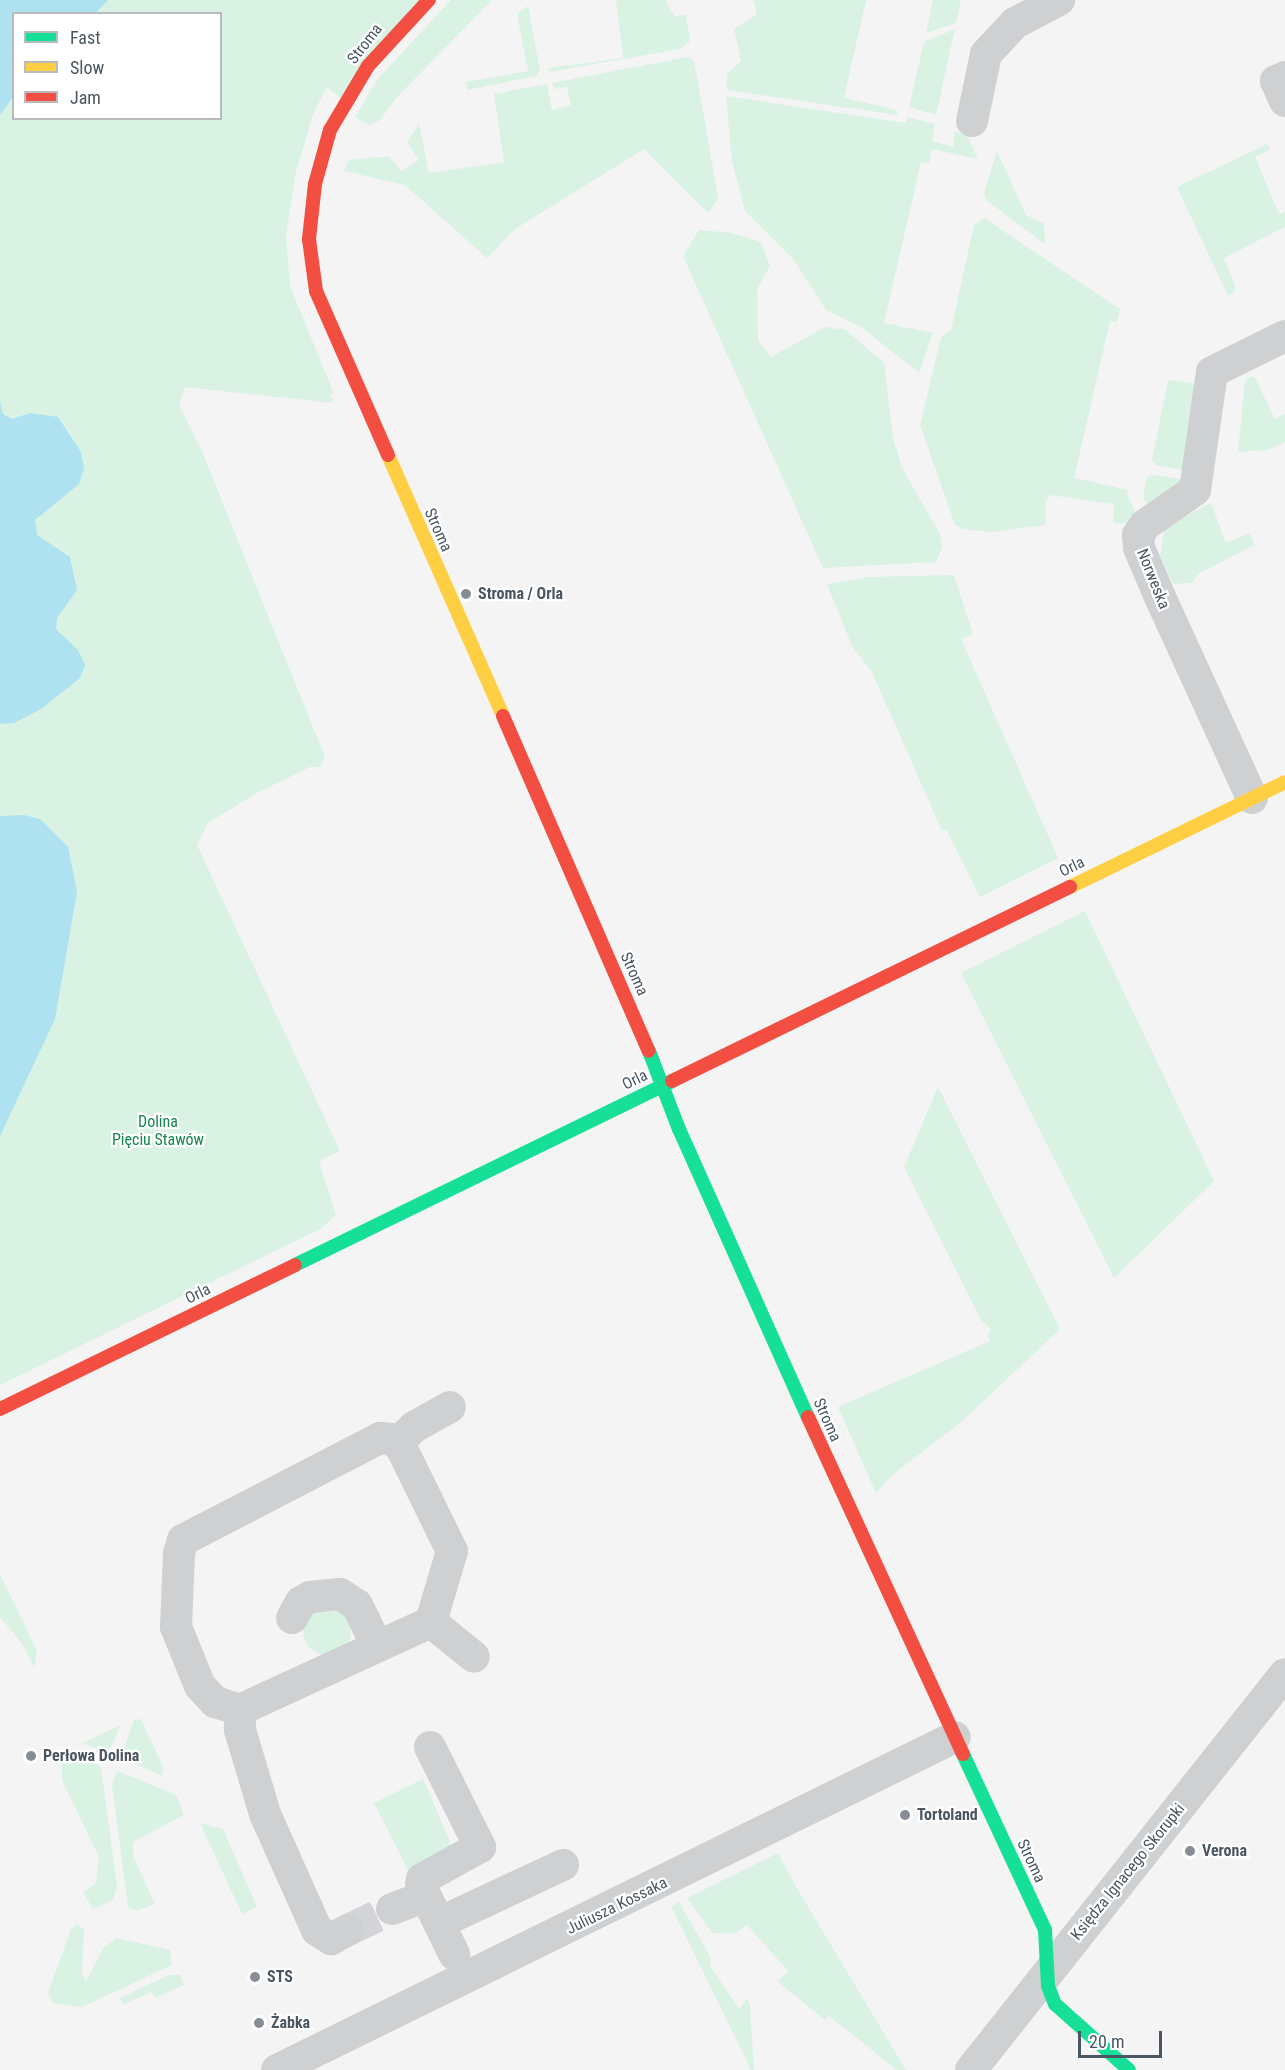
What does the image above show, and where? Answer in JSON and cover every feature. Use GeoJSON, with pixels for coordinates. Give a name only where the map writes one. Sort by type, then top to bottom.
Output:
{"type":"FeatureCollection","features":[{"type":"Feature","properties":{"kind":"street","name":"Stroma"},"geometry":{"type":"LineString","coordinates":[[429,0],[368,66],[330,130],[315,184],[310,265],[316,291],[833,1473],[1045,1930],[1048,1986],[1060,2011],[1129,2070]]}},
{"type":"Feature","properties":{"kind":"street"},"geometry":{"type":"LineString","coordinates":[[972,121],[986,54],[1015,23],[1059,0]]}},
{"type":"Feature","properties":{"kind":"street"},"geometry":{"type":"LineString","coordinates":[[1285,77],[1276,81],[1285,101]]}},
{"type":"Feature","properties":{"kind":"street","name":"Norweska"},"geometry":{"type":"LineString","coordinates":[[1252,798],[1160,597],[1138,541],[1145,525],[1195,490],[1212,372],[1285,336]]}},
{"type":"Feature","properties":{"kind":"street","name":"Orla"},"geometry":{"type":"LineString","coordinates":[[0,1409],[1285,782]]}},
{"type":"Feature","properties":{"kind":"street"},"geometry":{"type":"LineString","coordinates":[[398,1443],[414,1427],[450,1407]]}},
{"type":"Feature","properties":{"kind":"street"},"geometry":{"type":"LineString","coordinates":[[386,1438],[398,1443],[452,1551],[430,1622],[240,1710],[228,1708],[207,1695],[178,1636],[179,1553],[183,1540],[371,1441],[386,1438]]}},
{"type":"Feature","properties":{"kind":"street"},"geometry":{"type":"LineString","coordinates":[[292,1618],[302,1602],[310,1597],[340,1594],[357,1605],[377,1646]]}},
{"type":"Feature","properties":{"kind":"street"},"geometry":{"type":"LineString","coordinates":[[430,1622],[474,1657]]}},
{"type":"Feature","properties":{"kind":"street","name":"Księdza Ignacego Skorupki"},"geometry":{"type":"LineString","coordinates":[[971,2070],[1285,1674]]}},
{"type":"Feature","properties":{"kind":"street"},"geometry":{"type":"LineString","coordinates":[[240,1710],[240,1730],[265,1814],[317,1930],[332,1939],[348,1930]]}},
{"type":"Feature","properties":{"kind":"street","name":"Juliusza Kossaka"},"geometry":{"type":"LineString","coordinates":[[277,2070],[955,1737]]}},
{"type":"Feature","properties":{"kind":"street"},"geometry":{"type":"LineString","coordinates":[[430,1747],[480,1846],[428,1873],[421,1887],[454,1954]]}},
{"type":"Feature","properties":{"kind":"street"},"geometry":{"type":"LineString","coordinates":[[392,1909],[433,1909],[563,1865]]}},
{"type":"Feature","properties":{"kind":"green space","name":"Dolina Pięciu Stawów"},"geometry":{"type":"Polygon","coordinates":[[[0,0],[429,0],[345,102],[327,87],[313,114],[296,172],[286,236],[290,286],[334,394],[330,394],[333,403],[185,387],[179,405],[204,456],[325,757],[320,767],[310,767],[257,793],[208,823],[197,845],[340,1151],[319,1161],[336,1215],[320,1229],[0,1385],[0,0]]]}},
{"type":"Feature","properties":{"kind":"green space"},"geometry":{"type":"Polygon","coordinates":[[[451,0],[492,0],[397,97],[380,120],[369,125],[355,117],[377,80],[451,0]]]}},
{"type":"Feature","properties":{"kind":"green space"},"geometry":{"type":"Polygon","coordinates":[[[616,0],[665,0],[674,16],[686,15],[690,41],[680,49],[549,72],[548,68],[623,58],[616,0]]]}},
{"type":"Feature","properties":{"kind":"green space"},"geometry":{"type":"Polygon","coordinates":[[[753,0],[866,0],[844,98],[897,110],[897,115],[727,90],[727,74],[741,61],[734,29],[757,14],[753,0]]]}},
{"type":"Feature","properties":{"kind":"green space"},"geometry":{"type":"Polygon","coordinates":[[[933,0],[961,0],[956,23],[926,33],[933,0]]]}},
{"type":"Feature","properties":{"kind":"green space"},"geometry":{"type":"Polygon","coordinates":[[[528,6],[540,71],[537,76],[467,90],[466,82],[528,71],[517,14],[528,6]]]}},
{"type":"Feature","properties":{"kind":"green space"},"geometry":{"type":"Polygon","coordinates":[[[955,29],[936,115],[909,107],[924,42],[955,29]]]}},
{"type":"Feature","properties":{"kind":"green space"},"geometry":{"type":"Polygon","coordinates":[[[688,57],[694,61],[718,199],[708,213],[644,149],[515,229],[487,258],[405,185],[344,171],[349,160],[389,156],[401,171],[419,160],[407,142],[419,124],[429,173],[504,162],[494,94],[547,84],[552,110],[571,105],[567,87],[554,89],[552,83],[688,57]]]}},
{"type":"Feature","properties":{"kind":"green space"},"geometry":{"type":"Polygon","coordinates":[[[726,96],[906,123],[908,117],[935,124],[932,141],[954,147],[954,132],[966,134],[978,159],[932,149],[929,163],[921,162],[884,323],[933,333],[919,373],[861,327],[826,310],[794,260],[745,211],[732,161],[726,96]]]}},
{"type":"Feature","properties":{"kind":"green space"},"geometry":{"type":"Polygon","coordinates":[[[1267,144],[1270,149],[1255,157],[1279,214],[1285,212],[1285,227],[1224,258],[1235,286],[1235,291],[1228,296],[1177,187],[1267,144]]]}},
{"type":"Feature","properties":{"kind":"green space"},"geometry":{"type":"Polygon","coordinates":[[[997,151],[1026,215],[1044,223],[1045,244],[986,200],[984,192],[997,151]]]}},
{"type":"Feature","properties":{"kind":"green space"},"geometry":{"type":"Polygon","coordinates":[[[984,218],[1120,309],[1117,322],[1110,321],[1074,478],[1128,490],[1127,494],[1141,524],[1113,523],[1114,504],[1050,495],[1045,503],[1046,525],[991,532],[962,529],[955,525],[920,425],[941,338],[951,330],[974,225],[984,218]]]}},
{"type":"Feature","properties":{"kind":"green space"},"geometry":{"type":"Polygon","coordinates":[[[699,230],[732,233],[761,242],[770,266],[757,289],[758,340],[771,357],[825,327],[846,330],[884,363],[893,438],[902,468],[940,534],[942,547],[936,562],[823,568],[683,256],[699,230]]]}},
{"type":"Feature","properties":{"kind":"green space"},"geometry":{"type":"Polygon","coordinates":[[[1254,376],[1275,419],[1285,414],[1285,442],[1269,450],[1238,452],[1245,380],[1254,376]]]}},
{"type":"Feature","properties":{"kind":"green space"},"geometry":{"type":"Polygon","coordinates":[[[1168,380],[1202,384],[1190,471],[1156,465],[1152,460],[1168,380]]]}},
{"type":"Feature","properties":{"kind":"green space"},"geometry":{"type":"Polygon","coordinates":[[[1153,475],[1186,480],[1148,507],[1143,497],[1147,477],[1153,475]]]}},
{"type":"Feature","properties":{"kind":"green space"},"geometry":{"type":"Polygon","coordinates":[[[1211,503],[1226,543],[1250,533],[1254,545],[1198,574],[1192,583],[1173,584],[1160,555],[1165,527],[1211,503]]]}},
{"type":"Feature","properties":{"kind":"green space"},"geometry":{"type":"Polygon","coordinates":[[[954,575],[973,634],[961,639],[1058,858],[980,897],[946,829],[942,831],[872,672],[852,646],[827,584],[867,577],[954,575]]]}},
{"type":"Feature","properties":{"kind":"green space"},"geometry":{"type":"Polygon","coordinates":[[[1085,911],[1214,1181],[1114,1278],[961,973],[1085,911]]]}},
{"type":"Feature","properties":{"kind":"green space"},"geometry":{"type":"Polygon","coordinates":[[[938,1087],[1060,1329],[959,1424],[892,1475],[876,1493],[838,1407],[990,1341],[987,1334],[991,1329],[981,1320],[904,1167],[938,1087]]]}},
{"type":"Feature","properties":{"kind":"green space"},"geometry":{"type":"Polygon","coordinates":[[[0,1574],[37,1651],[34,1667],[22,1644],[0,1617],[0,1574]]]}},
{"type":"Feature","properties":{"kind":"green space"},"geometry":{"type":"Polygon","coordinates":[[[322,1607],[332,1607],[344,1614],[351,1626],[351,1636],[344,1648],[332,1655],[322,1655],[307,1644],[303,1636],[303,1626],[314,1611],[322,1607]]]}},
{"type":"Feature","properties":{"kind":"green space"},"geometry":{"type":"Polygon","coordinates":[[[141,1719],[164,1769],[162,1776],[121,1757],[134,1720],[141,1719]]]}},
{"type":"Feature","properties":{"kind":"green space"},"geometry":{"type":"Polygon","coordinates":[[[121,1725],[108,1753],[82,1743],[121,1725]]]}},
{"type":"Feature","properties":{"kind":"green space"},"geometry":{"type":"Polygon","coordinates":[[[72,1751],[101,1767],[117,1886],[113,1900],[93,1909],[83,1893],[96,1883],[99,1857],[62,1780],[62,1760],[72,1751]]]}},
{"type":"Feature","properties":{"kind":"green space"},"geometry":{"type":"Polygon","coordinates":[[[117,1771],[176,1795],[184,1815],[133,1842],[133,1856],[155,1904],[137,1911],[128,1907],[112,1784],[117,1771]]]}},
{"type":"Feature","properties":{"kind":"green space"},"geometry":{"type":"Polygon","coordinates":[[[423,1779],[450,1841],[448,1850],[408,1870],[374,1803],[423,1779]]]}},
{"type":"Feature","properties":{"kind":"green space"},"geometry":{"type":"Polygon","coordinates":[[[200,1823],[223,1829],[257,1907],[242,1914],[200,1823]]]}},
{"type":"Feature","properties":{"kind":"green space"},"geometry":{"type":"Polygon","coordinates":[[[778,1853],[906,2070],[897,2070],[829,2016],[825,2020],[778,1982],[788,1971],[747,1925],[734,1934],[712,1933],[687,1898],[778,1853]]]}},
{"type":"Feature","properties":{"kind":"green space"},"geometry":{"type":"Polygon","coordinates":[[[679,1902],[711,1958],[710,1966],[739,2009],[747,1999],[750,2006],[754,2070],[751,2070],[671,1906],[679,1902]]]}},
{"type":"Feature","properties":{"kind":"green space"},"geometry":{"type":"Polygon","coordinates":[[[78,1924],[84,1930],[82,1974],[86,1981],[104,1947],[117,1938],[170,1950],[172,1965],[82,2007],[53,2003],[48,1993],[71,1929],[78,1924]]]}},
{"type":"Feature","properties":{"kind":"green space"},"geometry":{"type":"Polygon","coordinates":[[[169,1975],[180,1975],[184,1985],[155,1998],[152,1992],[123,2005],[120,1998],[169,1975]]]}},
{"type":"Feature","properties":{"kind":"water"},"geometry":{"type":"Polygon","coordinates":[[[0,0],[108,0],[97,12],[12,12],[12,98],[0,115],[0,0]]]}},
{"type":"Feature","properties":{"kind":"water"},"geometry":{"type":"Polygon","coordinates":[[[0,401],[3,414],[12,419],[30,413],[58,417],[81,452],[84,469],[79,484],[35,520],[37,535],[70,557],[77,590],[57,618],[56,629],[78,650],[85,665],[80,678],[41,709],[14,723],[0,724],[0,401]]]}},
{"type":"Feature","properties":{"kind":"water"},"geometry":{"type":"Polygon","coordinates":[[[24,815],[40,819],[68,847],[77,892],[55,1019],[0,1136],[0,816],[24,815]]]}},
{"type":"Feature","properties":{"kind":"tunnel"},"geometry":{"type":"LineString","coordinates":[[348,1930],[392,1909]]}},
{"type":"Feature","properties":{"kind":"traffic: fast"},"geometry":{"type":"LineString","coordinates":[[649,1051],[679,1129],[808,1417]]}},
{"type":"Feature","properties":{"kind":"traffic: fast"},"geometry":{"type":"LineString","coordinates":[[295,1265],[672,1081]]}},
{"type":"Feature","properties":{"kind":"traffic: fast"},"geometry":{"type":"LineString","coordinates":[[963,1754],[1045,1930],[1048,1986],[1055,2004],[1129,2070]]}},
{"type":"Feature","properties":{"kind":"traffic: slow"},"geometry":{"type":"LineString","coordinates":[[388,455],[503,716]]}},
{"type":"Feature","properties":{"kind":"traffic: slow"},"geometry":{"type":"LineString","coordinates":[[1070,887],[1285,782]]}},
{"type":"Feature","properties":{"kind":"traffic: jam"},"geometry":{"type":"LineString","coordinates":[[388,455],[316,291],[309,239],[315,184],[330,130],[368,66],[429,0]]}},
{"type":"Feature","properties":{"kind":"traffic: jam"},"geometry":{"type":"LineString","coordinates":[[503,716],[649,1051]]}},
{"type":"Feature","properties":{"kind":"traffic: jam"},"geometry":{"type":"LineString","coordinates":[[672,1081],[1070,887]]}},
{"type":"Feature","properties":{"kind":"traffic: jam"},"geometry":{"type":"LineString","coordinates":[[0,1409],[295,1265]]}},
{"type":"Feature","properties":{"kind":"traffic: jam"},"geometry":{"type":"LineString","coordinates":[[808,1417],[963,1754]]}},
{"type":"Feature","properties":{"kind":"place","name":"Stroma / Orla"},"geometry":{"type":"Point","coordinates":[466,594]}},
{"type":"Feature","properties":{"kind":"place","name":"Perłowa Dolina"},"geometry":{"type":"Point","coordinates":[31,1756]}},
{"type":"Feature","properties":{"kind":"place","name":"Tortoland"},"geometry":{"type":"Point","coordinates":[905,1815]}},
{"type":"Feature","properties":{"kind":"place","name":"Verona"},"geometry":{"type":"Point","coordinates":[1190,1851]}},
{"type":"Feature","properties":{"kind":"place","name":"STS"},"geometry":{"type":"Point","coordinates":[255,1977]}},
{"type":"Feature","properties":{"kind":"place","name":"Żabka"},"geometry":{"type":"Point","coordinates":[259,2023]}}]}
